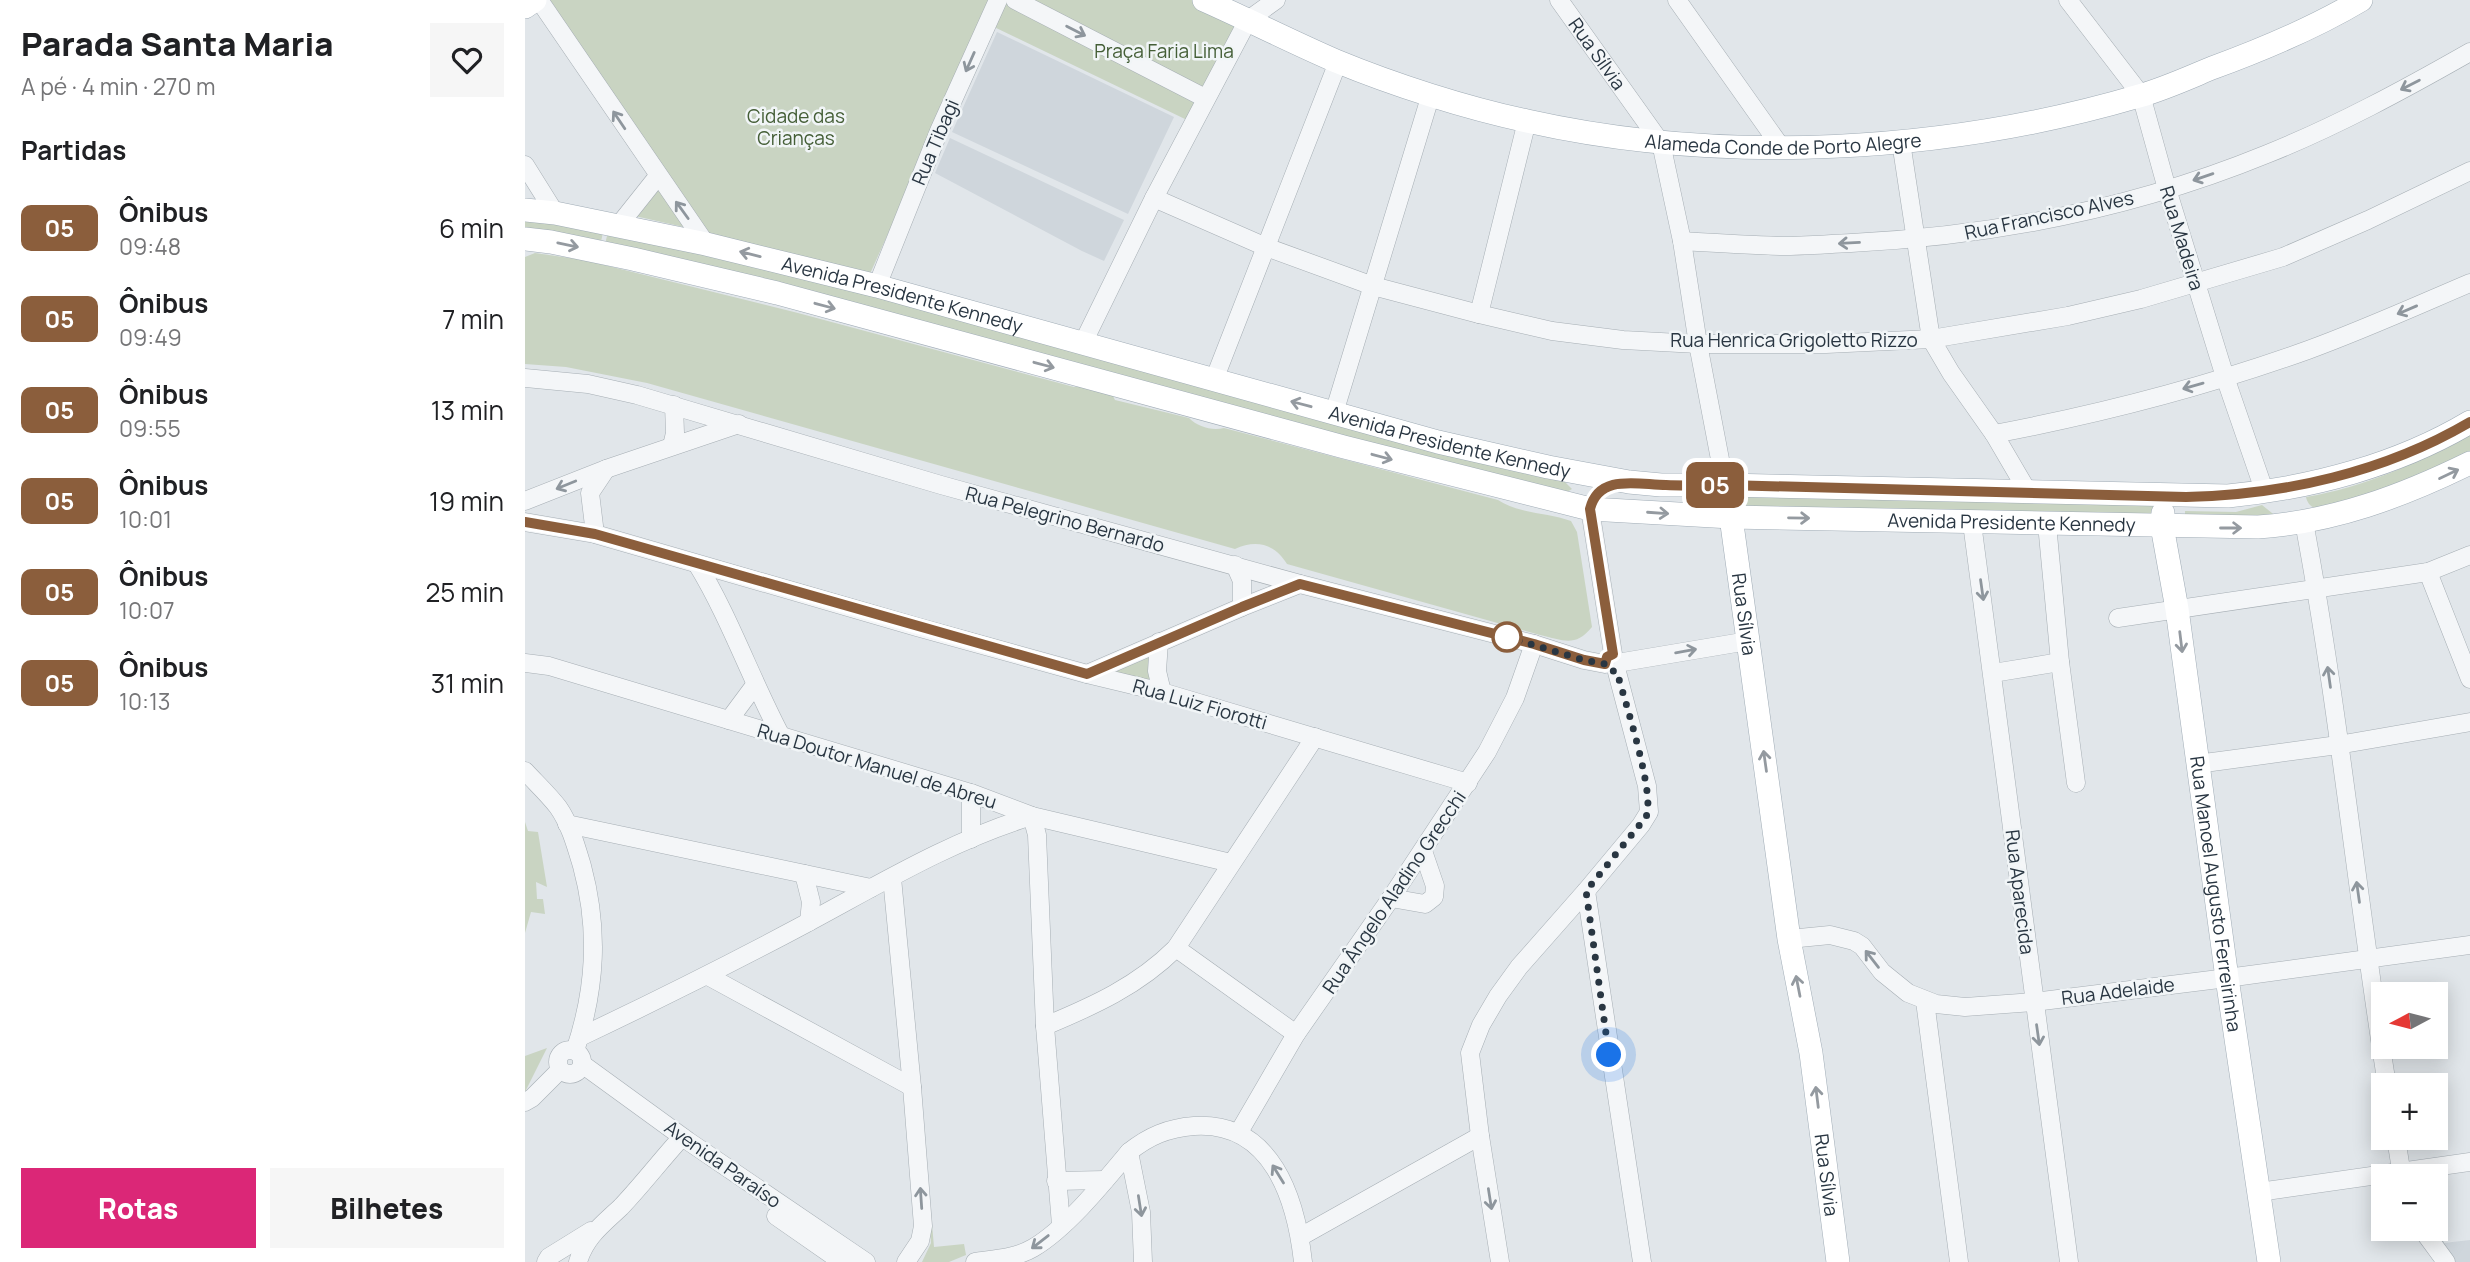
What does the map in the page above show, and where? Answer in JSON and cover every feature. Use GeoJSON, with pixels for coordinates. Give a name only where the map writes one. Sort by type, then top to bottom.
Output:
{"type":"FeatureCollection","features":[{"type":"Feature","properties":{"kind":"main road"},"geometry":{"type":"LineString","coordinates":[[525,7],[537,0]]}},
{"type":"Feature","properties":{"kind":"main road","name":"Alameda Conde de Porto Alegre"},"geometry":{"type":"LineString","coordinates":[[1204,0],[1338,62],[1431,94],[1527,121],[1661,143],[1781,147],[1901,142],[2051,119],[2141,95],[2258,51],[2330,18],[2361,0]]}},
{"type":"Feature","properties":{"kind":"main road","name":"Avenida Presidente Kennedy"},"geometry":{"type":"LineString","coordinates":[[525,210],[555,213],[706,243],[877,286],[1438,442],[1629,482],[2186,497],[2265,493],[2355,472],[2417,449],[2470,422]]}},
{"type":"Feature","properties":{"kind":"main road"},"geometry":{"type":"LineString","coordinates":[[610,254],[611,240],[619,225]]}},
{"type":"Feature","properties":{"kind":"main road","name":"Avenida Presidente Kennedy"},"geometry":{"type":"LineString","coordinates":[[525,239],[610,254],[777,293],[1344,447],[1590,509],[1731,517],[1972,523],[2230,528],[2285,526],[2390,499],[2470,463]]}},
{"type":"Feature","properties":{"kind":"main road"},"geometry":{"type":"LineString","coordinates":[[687,272],[707,258],[706,243]]}},
{"type":"Feature","properties":{"kind":"main road"},"geometry":{"type":"LineString","coordinates":[[1548,467],[1578,486],[1590,509]]}},
{"type":"Feature","properties":{"kind":"main road"},"geometry":{"type":"LineString","coordinates":[[1590,509],[1593,498],[1601,491],[1609,486],[1629,482]]}},
{"type":"Feature","properties":{"kind":"main road"},"geometry":{"type":"LineString","coordinates":[[1699,485],[1731,517]]}},
{"type":"Feature","properties":{"kind":"main road"},"geometry":{"type":"LineString","coordinates":[[2265,493],[2292,509],[2304,522]]}},
{"type":"Feature","properties":{"kind":"main road"},"geometry":{"type":"LineString","coordinates":[[2162,526],[2163,514],[2168,506],[2186,497]]}},
{"type":"Feature","properties":{"kind":"main road","name":"Rua Sílvia"},"geometry":{"type":"LineString","coordinates":[[1731,517],[1789,939],[1811,1053],[1838,1262]]}},
{"type":"Feature","properties":{"kind":"main road","name":"Rua Manoel Augusto Ferreirinha"},"geometry":{"type":"LineString","coordinates":[[2162,526],[2177,609],[2269,1262]]}},
{"type":"Feature","properties":{"kind":"street"},"geometry":{"type":"LineString","coordinates":[[537,0],[706,243]]}},
{"type":"Feature","properties":{"kind":"street","name":"Rua Tibagi"},"geometry":{"type":"LineString","coordinates":[[877,286],[939,131],[997,0]]}},
{"type":"Feature","properties":{"kind":"street"},"geometry":{"type":"LineString","coordinates":[[1015,0],[1205,98]]}},
{"type":"Feature","properties":{"kind":"street"},"geometry":{"type":"LineString","coordinates":[[1083,343],[1205,98],[1248,20],[1276,0]]}},
{"type":"Feature","properties":{"kind":"street","name":"Rua Sílvia"},"geometry":{"type":"LineString","coordinates":[[1559,0],[1661,143],[1682,241],[1698,344],[1731,517]]}},
{"type":"Feature","properties":{"kind":"street"},"geometry":{"type":"LineString","coordinates":[[1677,0],[1781,147]]}},
{"type":"Feature","properties":{"kind":"street","name":"Rua Madeira"},"geometry":{"type":"LineString","coordinates":[[2068,0],[2141,95],[2225,377],[2265,493]]}},
{"type":"Feature","properties":{"kind":"street","name":"Rua Francisco Alves"},"geometry":{"type":"LineString","coordinates":[[1682,241],[1784,246],[1917,239],[2019,225],[2099,208],[2167,189],[2267,154],[2341,121],[2470,52]]}},
{"type":"Feature","properties":{"kind":"street"},"geometry":{"type":"LineString","coordinates":[[1214,380],[1338,62]]}},
{"type":"Feature","properties":{"kind":"street"},"geometry":{"type":"LineString","coordinates":[[1334,413],[1431,94]]}},
{"type":"Feature","properties":{"kind":"street"},"geometry":{"type":"LineString","coordinates":[[1479,314],[1527,121]]}},
{"type":"Feature","properties":{"kind":"street"},"geometry":{"type":"LineString","coordinates":[[1901,142],[1931,339],[1951,373],[1994,434],[2028,492]]}},
{"type":"Feature","properties":{"kind":"street"},"geometry":{"type":"LineString","coordinates":[[525,164],[555,213]]}},
{"type":"Feature","properties":{"kind":"street","name":"Rua Henrica Grigoletto Rizzo"},"geometry":{"type":"LineString","coordinates":[[1154,198],[1266,247],[1373,286],[1552,331],[1623,340],[1698,344],[1826,344],[1931,339],[2068,316],[2197,284],[2283,257],[2470,171]]}},
{"type":"Feature","properties":{"kind":"street"},"geometry":{"type":"LineString","coordinates":[[619,225],[658,176]]}},
{"type":"Feature","properties":{"kind":"street"},"geometry":{"type":"LineString","coordinates":[[1994,434],[2077,419],[2225,377],[2362,330],[2470,283]]}},
{"type":"Feature","properties":{"kind":"street","name":"Rua Pelegrino Bernardo"},"geometry":{"type":"LineString","coordinates":[[525,377],[588,384],[674,405],[941,485],[1300,584],[1534,644],[1584,660],[1615,663],[1748,641]]}},
{"type":"Feature","properties":{"kind":"street"},"geometry":{"type":"LineString","coordinates":[[672,446],[675,433],[674,405]]}},
{"type":"Feature","properties":{"kind":"street"},"geometry":{"type":"LineString","coordinates":[[525,501],[606,469],[739,424]]}},
{"type":"Feature","properties":{"kind":"street"},"geometry":{"type":"LineString","coordinates":[[595,534],[590,493],[606,469]]}},
{"type":"Feature","properties":{"kind":"street"},"geometry":{"type":"LineString","coordinates":[[1500,1262],[1471,1064],[1473,1041],[1498,996],[1519,967],[1586,891],[1649,812],[1647,786],[1615,663],[1590,509]]}},
{"type":"Feature","properties":{"kind":"street","name":"Rua Luiz Fiorotti"},"geometry":{"type":"LineString","coordinates":[[525,522],[595,534],[1087,674],[1162,692],[1468,783]]}},
{"type":"Feature","properties":{"kind":"street"},"geometry":{"type":"LineString","coordinates":[[2304,522],[2317,590],[2367,960],[2385,1073]]}},
{"type":"Feature","properties":{"kind":"street","name":"Rua Aparecida"},"geometry":{"type":"LineString","coordinates":[[1972,523],[2069,1262]]}},
{"type":"Feature","properties":{"kind":"street"},"geometry":{"type":"LineString","coordinates":[[2047,524],[2060,662],[2076,783]]}},
{"type":"Feature","properties":{"kind":"street"},"geometry":{"type":"LineString","coordinates":[[2118,618],[2428,572],[2470,555]]}},
{"type":"Feature","properties":{"kind":"street"},"geometry":{"type":"LineString","coordinates":[[697,564],[716,594],[755,685],[780,734]]}},
{"type":"Feature","properties":{"kind":"street"},"geometry":{"type":"LineString","coordinates":[[1235,565],[1242,581],[1242,607]]}},
{"type":"Feature","properties":{"kind":"street"},"geometry":{"type":"LineString","coordinates":[[2428,572],[2470,679]]}},
{"type":"Feature","properties":{"kind":"street"},"geometry":{"type":"LineString","coordinates":[[1087,674],[1300,584]]}},
{"type":"Feature","properties":{"kind":"street"},"geometry":{"type":"LineString","coordinates":[[1159,642],[1157,671],[1162,692]]}},
{"type":"Feature","properties":{"kind":"street","name":"Rua Ângelo Aladino Grecchi"},"geometry":{"type":"LineString","coordinates":[[1239,1132],[1296,1034],[1468,783],[1503,722],[1534,644]]}},
{"type":"Feature","properties":{"kind":"street"},"geometry":{"type":"LineString","coordinates":[[1993,673],[2060,662]]}},
{"type":"Feature","properties":{"kind":"street","name":"Rua Doutor Manuel de Abreu"},"geometry":{"type":"LineString","coordinates":[[525,663],[549,666],[780,734],[971,793],[1032,816],[1231,863]]}},
{"type":"Feature","properties":{"kind":"street"},"geometry":{"type":"LineString","coordinates":[[729,720],[755,685]]}},
{"type":"Feature","properties":{"kind":"street"},"geometry":{"type":"LineString","coordinates":[[2197,764],[2338,745],[2470,722]]}},
{"type":"Feature","properties":{"kind":"street"},"geometry":{"type":"LineString","coordinates":[[1045,1026],[1090,1008],[1127,986],[1159,965],[1176,948],[1315,737]]}},
{"type":"Feature","properties":{"kind":"street"},"geometry":{"type":"LineString","coordinates":[[525,771],[557,807],[567,824],[580,858],[592,910],[594,942],[590,996],[575,1059]]}},
{"type":"Feature","properties":{"kind":"street"},"geometry":{"type":"LineString","coordinates":[[971,793],[971,839]]}},
{"type":"Feature","properties":{"kind":"street"},"geometry":{"type":"LineString","coordinates":[[525,1102],[575,1059],[708,976],[871,888],[1002,825],[1032,816],[1037,835],[1045,1026],[1061,1225]]}},
{"type":"Feature","properties":{"kind":"street"},"geometry":{"type":"LineString","coordinates":[[567,824],[871,888]]}},
{"type":"Feature","properties":{"kind":"street"},"geometry":{"type":"LineString","coordinates":[[580,858],[609,834]]}},
{"type":"Feature","properties":{"kind":"street"},"geometry":{"type":"LineString","coordinates":[[1391,898],[1425,904],[1434,897],[1435,886],[1423,851]]}},
{"type":"Feature","properties":{"kind":"street"},"geometry":{"type":"LineString","coordinates":[[804,874],[811,902],[809,922]]}},
{"type":"Feature","properties":{"kind":"street"},"geometry":{"type":"LineString","coordinates":[[892,878],[923,1226],[920,1241],[906,1262]]}},
{"type":"Feature","properties":{"kind":"street"},"geometry":{"type":"LineString","coordinates":[[1586,891],[1641,1262]]}},
{"type":"Feature","properties":{"kind":"street","name":"Rua Adelaide"},"geometry":{"type":"LineString","coordinates":[[1789,939],[1830,935],[1854,941],[1862,946],[1897,986],[1925,1001],[1965,1007],[2034,1002],[2470,945]]}},
{"type":"Feature","properties":{"kind":"street"},"geometry":{"type":"LineString","coordinates":[[1176,948],[1296,1034]]}},
{"type":"Feature","properties":{"kind":"street"},"geometry":{"type":"LineString","coordinates":[[708,976],[912,1087]]}},
{"type":"Feature","properties":{"kind":"street"},"geometry":{"type":"LineString","coordinates":[[1925,1001],[1959,1262]]}},
{"type":"Feature","properties":{"kind":"street","name":"Avenida Paraíso"},"geometry":{"type":"LineString","coordinates":[[575,1059],[679,1141],[842,1262]]}},
{"type":"Feature","properties":{"kind":"street"},"geometry":{"type":"LineString","coordinates":[[975,1262],[1016,1255],[1033,1248],[1061,1225],[1129,1152],[1154,1135],[1179,1127],[1213,1126],[1239,1132],[1273,1165],[1292,1203],[1303,1262]]}},
{"type":"Feature","properties":{"kind":"street"},"geometry":{"type":"LineString","coordinates":[[1300,1237],[1480,1136]]}},
{"type":"Feature","properties":{"kind":"street"},"geometry":{"type":"LineString","coordinates":[[578,1262],[586,1243],[597,1228],[621,1206],[679,1141]]}},
{"type":"Feature","properties":{"kind":"street","name":"Avenida Paraíso"},"geometry":{"type":"LineString","coordinates":[[679,1141],[866,1262]]}},
{"type":"Feature","properties":{"kind":"street"},"geometry":{"type":"LineString","coordinates":[[1129,1152],[1142,1212],[1143,1262]]}},
{"type":"Feature","properties":{"kind":"street"},"geometry":{"type":"LineString","coordinates":[[2448,1166],[2470,1162]]}},
{"type":"Feature","properties":{"kind":"street"},"geometry":{"type":"LineString","coordinates":[[2259,1192],[2371,1179]]}},
{"type":"Feature","properties":{"kind":"street"},"geometry":{"type":"LineString","coordinates":[[1056,1181],[1105,1180]]}},
{"type":"Feature","properties":{"kind":"street"},"geometry":{"type":"LineString","coordinates":[[546,1262],[560,1250],[597,1228]]}},
{"type":"Feature","properties":{"kind":"street"},"geometry":{"type":"LineString","coordinates":[[2431,1241],[2446,1262]]}},
{"type":"Feature","properties":{"kind":"shaded area"},"geometry":{"type":"Polygon","coordinates":[[[997,32],[1174,117],[1128,214],[952,132],[997,32]]]}},
{"type":"Feature","properties":{"kind":"shaded area"},"geometry":{"type":"Polygon","coordinates":[[[950,138],[1124,220],[1104,261],[935,173],[950,138]]]}},
{"type":"Feature","properties":{"kind":"shaded area"},"geometry":{"type":"Polygon","coordinates":[[[2470,1240],[2470,1262],[2452,1262],[2435,1241],[2444,1243],[2470,1240]]]}},
{"type":"Feature","properties":{"kind":"green space","name":"Cidade das Crianças"},"geometry":{"type":"Polygon","coordinates":[[[550,0],[993,0],[869,276],[703,231],[550,0]]]}},
{"type":"Feature","properties":{"kind":"green space","name":"Praça Faria Lima"},"geometry":{"type":"Polygon","coordinates":[[[1003,0],[1203,0],[1238,23],[1187,120],[992,26],[1003,0]]]}},
{"type":"Feature","properties":{"kind":"green space"},"geometry":{"type":"Polygon","coordinates":[[[657,183],[688,228],[635,216],[657,183]]]}},
{"type":"Feature","properties":{"kind":"green space"},"geometry":{"type":"Polygon","coordinates":[[[525,217],[604,228],[600,246],[525,234],[525,217]]]}},
{"type":"Feature","properties":{"kind":"green space"},"geometry":{"type":"Polygon","coordinates":[[[609,228],[671,240],[1565,482],[1572,489],[1565,493],[605,244],[609,228]]]}},
{"type":"Feature","properties":{"kind":"green space"},"geometry":{"type":"Polygon","coordinates":[[[535,253],[584,260],[798,313],[1074,387],[1110,390],[1115,400],[1189,418],[1205,428],[1224,428],[1571,521],[1577,532],[1592,627],[1586,634],[1574,640],[1555,639],[1287,564],[1277,552],[1264,545],[1250,544],[1235,549],[647,383],[566,367],[525,364],[525,257],[535,253]]]}},
{"type":"Feature","properties":{"kind":"green space"},"geometry":{"type":"Polygon","coordinates":[[[2470,434],[2470,451],[2399,485],[2317,509],[2310,505],[2306,497],[2328,493],[2391,473],[2470,434]]]}},
{"type":"Feature","properties":{"kind":"green space"},"geometry":{"type":"Polygon","coordinates":[[[1740,494],[2157,504],[2153,517],[1741,507],[1737,501],[1740,494]]]}},
{"type":"Feature","properties":{"kind":"green space"},"geometry":{"type":"Polygon","coordinates":[[[2262,505],[2277,517],[2185,519],[2185,511],[2236,512],[2262,505]]]}},
{"type":"Feature","properties":{"kind":"green space"},"geometry":{"type":"Polygon","coordinates":[[[1152,649],[1153,685],[1100,670],[1152,649]]]}},
{"type":"Feature","properties":{"kind":"green space"},"geometry":{"type":"Polygon","coordinates":[[[525,822],[528,831],[538,832],[547,887],[536,882],[537,899],[543,899],[545,914],[531,912],[525,933],[525,822]]]}},
{"type":"Feature","properties":{"kind":"green space"},"geometry":{"type":"Polygon","coordinates":[[[547,1048],[525,1092],[525,1056],[547,1048]]]}},
{"type":"Feature","properties":{"kind":"green space"},"geometry":{"type":"Polygon","coordinates":[[[926,1186],[929,1190],[934,1247],[964,1244],[966,1255],[949,1262],[922,1262],[931,1243],[926,1186]]]}},
{"type":"Feature","properties":{"kind":"bus line","name":"05"},"geometry":{"type":"LineString","coordinates":[[525,522],[595,534],[1087,674],[1300,584],[1605,664],[1607,657],[1613,654],[1590,509],[1593,498],[1609,486],[1629,482],[1661,485],[2228,496],[2265,493],[2355,472],[2417,449],[2470,422]]}},
{"type":"Feature","properties":{"kind":"route"},"geometry":{"type":"LineString","coordinates":[[1507,637],[1605,664],[1609,670],[1617,672],[1647,786],[1649,812],[1586,891],[1609,1055]]}}]}
